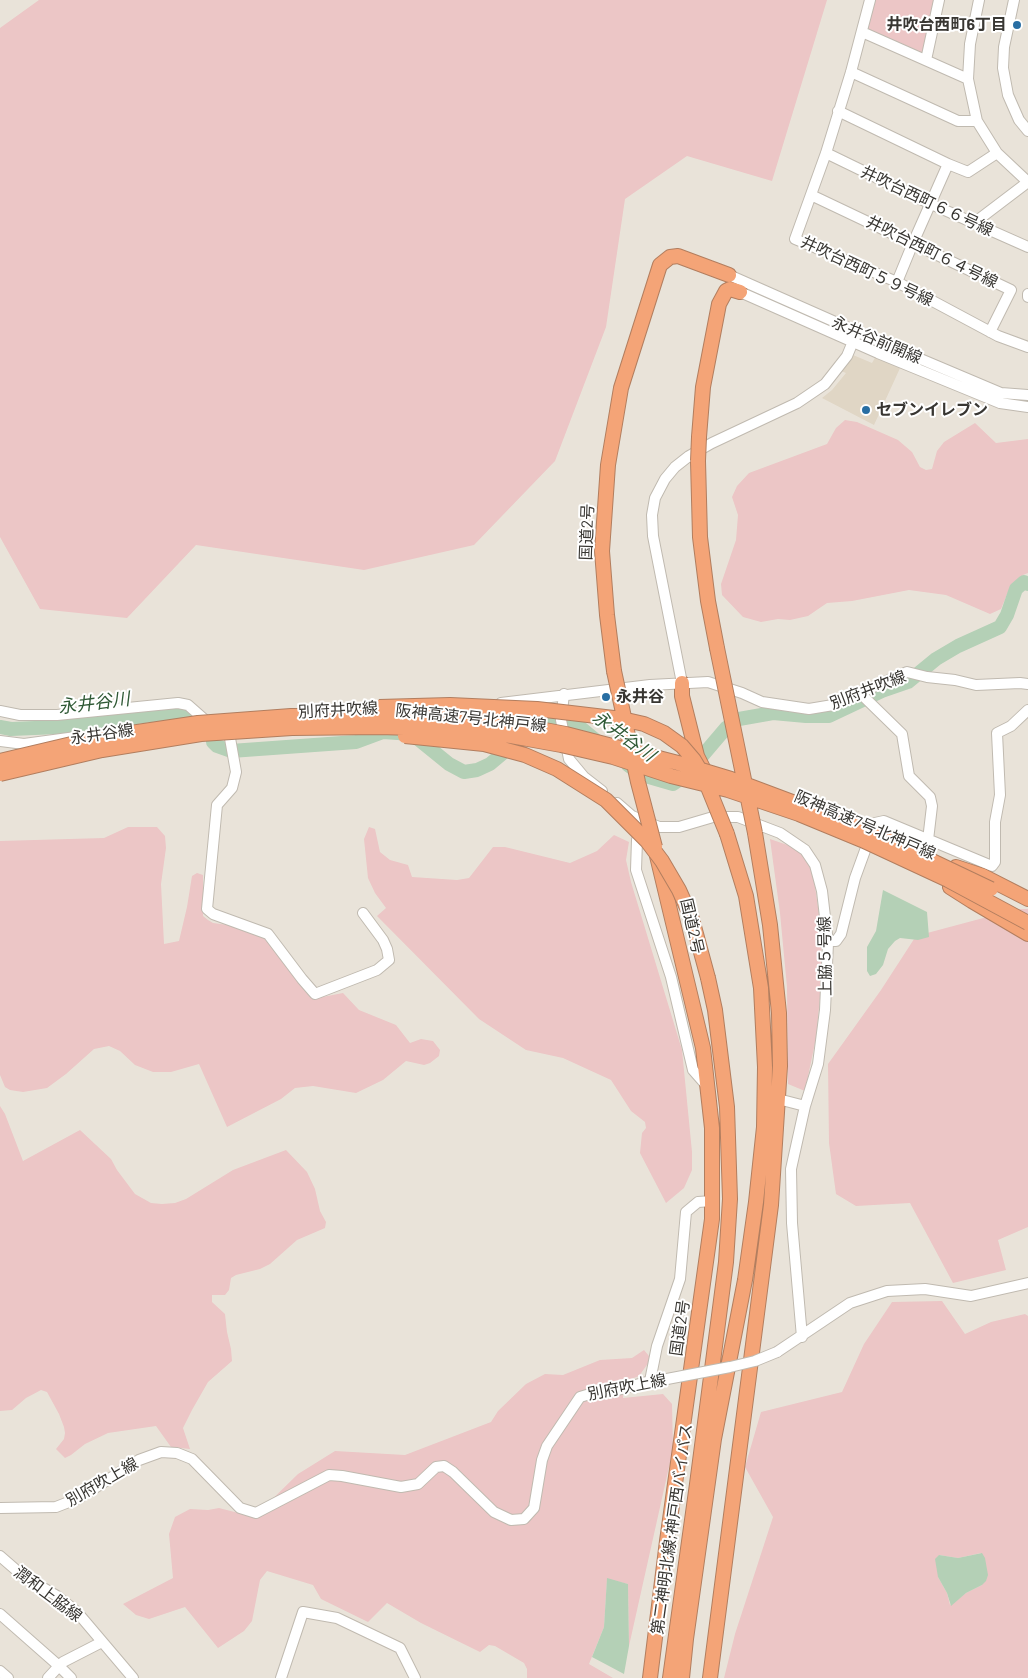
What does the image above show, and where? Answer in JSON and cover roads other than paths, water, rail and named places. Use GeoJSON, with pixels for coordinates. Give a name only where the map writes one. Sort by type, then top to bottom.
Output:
{"type":"FeatureCollection","features":[{"type":"Feature","properties":{"kind":"highway","name":"国道2号"},"geometry":{"type":"LineString","coordinates":[[650,1678],[712,1219],[712,1128],[702,1048],[638,782],[614,671],[602,551],[608,465],[621,388],[660,264],[670,257],[678,256],[729,275]]}},
{"type":"Feature","properties":{"kind":"highway"},"geometry":{"type":"LineString","coordinates":[[715,269],[722,283],[722,297]]}},
{"type":"Feature","properties":{"kind":"highway"},"geometry":{"type":"LineString","coordinates":[[710,1678],[771,1205],[780,1066],[779,1013],[770,924],[755,833],[708,601],[700,537],[698,460],[703,387],[718,304],[730,289],[740,292]]}},
{"type":"Feature","properties":{"kind":"highway"},"geometry":{"type":"LineString","coordinates":[[682,683],[688,696],[701,754],[705,764],[718,777],[821,814],[902,848],[983,876],[1028,899]]}},
{"type":"Feature","properties":{"kind":"highway"},"geometry":{"type":"LineString","coordinates":[[682,683],[682,696],[696,756],[705,771],[715,781],[820,819],[900,855],[1028,934]]}},
{"type":"Feature","properties":{"kind":"highway","name":"第二神明北線;神戸西バイパス"},"geometry":{"type":"LineString","coordinates":[[292,722],[380,707],[450,705],[537,709],[622,719],[644,724],[664,733],[682,746],[694,760],[703,775],[728,834],[746,896],[761,988],[765,1066],[764,1127],[756,1202],[744,1280],[714,1439],[682,1678]]}},
{"type":"Feature","properties":{"kind":"highway","name":"阪神高速7号北神戸線"},"geometry":{"type":"LineString","coordinates":[[0,761],[97,738],[198,723],[292,722],[381,716],[446,718],[513,724],[566,734],[696,768],[804,805],[866,830],[991,889],[1028,910]]}},
{"type":"Feature","properties":{"kind":"highway","name":"阪神高速7号北神戸線"},"geometry":{"type":"LineString","coordinates":[[0,774],[102,750],[292,722],[444,729],[511,736],[613,756],[671,776],[728,790],[799,814],[862,840],[948,880],[1028,923]]}},
{"type":"Feature","properties":{"kind":"highway","name":"第二神明北線;神戸西バイパス"},"geometry":{"type":"LineString","coordinates":[[292,722],[484,744],[525,755],[557,769],[606,800],[647,841],[662,861],[679,890],[692,919],[716,1010],[727,1107],[730,1199],[726,1262],[670,1678]]}},
{"type":"Feature","properties":{"kind":"street","name":"井吹台西町５９号線"},"geometry":{"type":"LineString","coordinates":[[870,0],[851,72],[826,153],[795,239],[898,282],[990,332],[1028,347]]}},
{"type":"Feature","properties":{"kind":"street"},"geometry":{"type":"LineString","coordinates":[[926,60],[939,0]]}},
{"type":"Feature","properties":{"kind":"street"},"geometry":{"type":"LineString","coordinates":[[974,224],[1028,182],[996,152],[978,121],[968,79],[970,44],[979,0]]}},
{"type":"Feature","properties":{"kind":"street"},"geometry":{"type":"LineString","coordinates":[[1014,0],[1004,47],[1003,68],[1008,95],[1020,120],[1028,131]]}},
{"type":"Feature","properties":{"kind":"street"},"geometry":{"type":"LineString","coordinates":[[862,32],[968,79]]}},
{"type":"Feature","properties":{"kind":"street"},"geometry":{"type":"LineString","coordinates":[[851,72],[958,121],[978,121]]}},
{"type":"Feature","properties":{"kind":"street"},"geometry":{"type":"LineString","coordinates":[[838,111],[968,172],[996,152]]}},
{"type":"Feature","properties":{"kind":"street","name":"井吹台西町６６号線"},"geometry":{"type":"LineString","coordinates":[[826,153],[931,204],[1028,247]]}},
{"type":"Feature","properties":{"kind":"street"},"geometry":{"type":"LineString","coordinates":[[898,282],[948,164]]}},
{"type":"Feature","properties":{"kind":"street","name":"井吹台西町６４号線"},"geometry":{"type":"LineString","coordinates":[[811,194],[1011,290],[990,332]]}},
{"type":"Feature","properties":{"kind":"street","name":"永井谷前開線"},"geometry":{"type":"LineString","coordinates":[[729,275],[855,337],[1000,403],[1028,407]]}},
{"type":"Feature","properties":{"kind":"street","name":"永井谷前開線"},"geometry":{"type":"LineString","coordinates":[[740,292],[1002,393],[1028,395]]}},
{"type":"Feature","properties":{"kind":"street"},"geometry":{"type":"LineString","coordinates":[[682,683],[653,536],[652,515],[655,498],[665,479],[675,467],[689,456],[712,442],[797,403],[825,384],[847,356],[855,337]]}},
{"type":"Feature","properties":{"kind":"street","name":"別府井吹線"},"geometry":{"type":"LineString","coordinates":[[205,720],[346,708],[491,704],[564,694],[708,682],[762,702],[809,708],[833,705],[864,697],[907,672],[976,685],[1020,682],[1028,684]]}},
{"type":"Feature","properties":{"kind":"street","name":"上脇５号線"},"geometry":{"type":"LineString","coordinates":[[564,694],[561,720],[569,759],[584,777],[632,816],[659,827],[679,827],[713,818],[738,817],[780,833],[805,850],[815,865],[822,891],[828,941],[825,1010],[818,1064],[805,1106],[791,1169],[792,1223],[802,1336]]}},
{"type":"Feature","properties":{"kind":"street"},"geometry":{"type":"LineString","coordinates":[[864,697],[902,734],[909,776],[930,796],[932,806],[928,840]]}},
{"type":"Feature","properties":{"kind":"street"},"geometry":{"type":"LineString","coordinates":[[0,710],[20,715],[57,715],[178,703],[188,705],[205,720]]}},
{"type":"Feature","properties":{"kind":"street"},"geometry":{"type":"LineString","coordinates":[[828,941],[836,941],[841,934],[855,878],[875,823],[884,821],[992,866],[995,862],[995,822],[1000,794],[997,733],[1011,726],[1028,710]]}},
{"type":"Feature","properties":{"kind":"street"},"geometry":{"type":"LineString","coordinates":[[226,718],[236,772],[232,788],[217,805],[207,908],[213,914],[268,934],[315,994],[377,970],[389,960],[387,949],[363,912]]}},
{"type":"Feature","properties":{"kind":"street","name":"永井谷線"},"geometry":{"type":"LineString","coordinates":[[0,741],[24,744],[205,720]]}},
{"type":"Feature","properties":{"kind":"street"},"geometry":{"type":"LineString","coordinates":[[646,821],[637,840],[636,870],[671,977],[693,1070],[707,1087]]}},
{"type":"Feature","properties":{"kind":"street"},"geometry":{"type":"LineString","coordinates":[[778,1099],[805,1106]]}},
{"type":"Feature","properties":{"kind":"street"},"geometry":{"type":"LineString","coordinates":[[650,1381],[657,1346],[680,1279],[686,1212],[698,1202],[712,1201]]}},
{"type":"Feature","properties":{"kind":"street","name":"別府吹上線"},"geometry":{"type":"LineString","coordinates":[[0,1508],[56,1507],[79,1498],[139,1460],[161,1452],[177,1453],[192,1459],[240,1508],[256,1513],[329,1476],[342,1476],[401,1487],[418,1484],[436,1467],[444,1466],[453,1472],[494,1512],[511,1520],[524,1519],[534,1508],[542,1460],[547,1446],[580,1397],[590,1394],[607,1393],[650,1381],[755,1361],[777,1352],[850,1303],[887,1291],[925,1289],[971,1296],[1028,1283]]}},
{"type":"Feature","properties":{"kind":"street","name":"潤和上脇線"},"geometry":{"type":"LineString","coordinates":[[0,1556],[23,1576],[57,1596],[77,1612],[133,1678]]}},
{"type":"Feature","properties":{"kind":"street"},"geometry":{"type":"LineString","coordinates":[[281,1678],[303,1612],[337,1618],[400,1648],[415,1678]]}},
{"type":"Feature","properties":{"kind":"street"},"geometry":{"type":"LineString","coordinates":[[0,1614],[71,1678]]}},
{"type":"Feature","properties":{"kind":"street"},"geometry":{"type":"LineString","coordinates":[[48,1678],[63,1662],[102,1642]]}},
{"type":"Feature","properties":{"kind":"street"},"geometry":{"type":"LineString","coordinates":[[0,1671],[8,1678]]}},
{"type":"Feature","properties":{"kind":"waterway","name":"永井谷川"},"geometry":{"type":"LineString","coordinates":[[628,765],[642,775],[673,784],[686,775],[726,728],[739,719],[773,713],[829,716],[882,691],[908,682],[936,659],[958,646],[1000,627],[1007,615],[1016,589],[1024,582],[1028,584]]}},
{"type":"Feature","properties":{"kind":"waterway","name":"永井谷川"},"geometry":{"type":"LineString","coordinates":[[0,727],[11,729],[59,727],[183,711],[189,717]]}},
{"type":"Feature","properties":{"kind":"waterway","name":"永井谷川"},"geometry":{"type":"LineString","coordinates":[[213,742],[217,746],[231,751],[356,742],[383,732],[412,734],[449,764],[464,772],[477,770],[490,764],[546,717],[570,719],[599,743]]}},
{"type":"Feature","properties":{"kind":"place","name":"井吹台西町6丁目"},"geometry":{"type":"Point","coordinates":[1017,25]}},
{"type":"Feature","properties":{"kind":"place","name":"セブンイレブン"},"geometry":{"type":"Point","coordinates":[866,410]}},
{"type":"Feature","properties":{"kind":"place","name":"永井谷"},"geometry":{"type":"Point","coordinates":[606,697]}}]}
